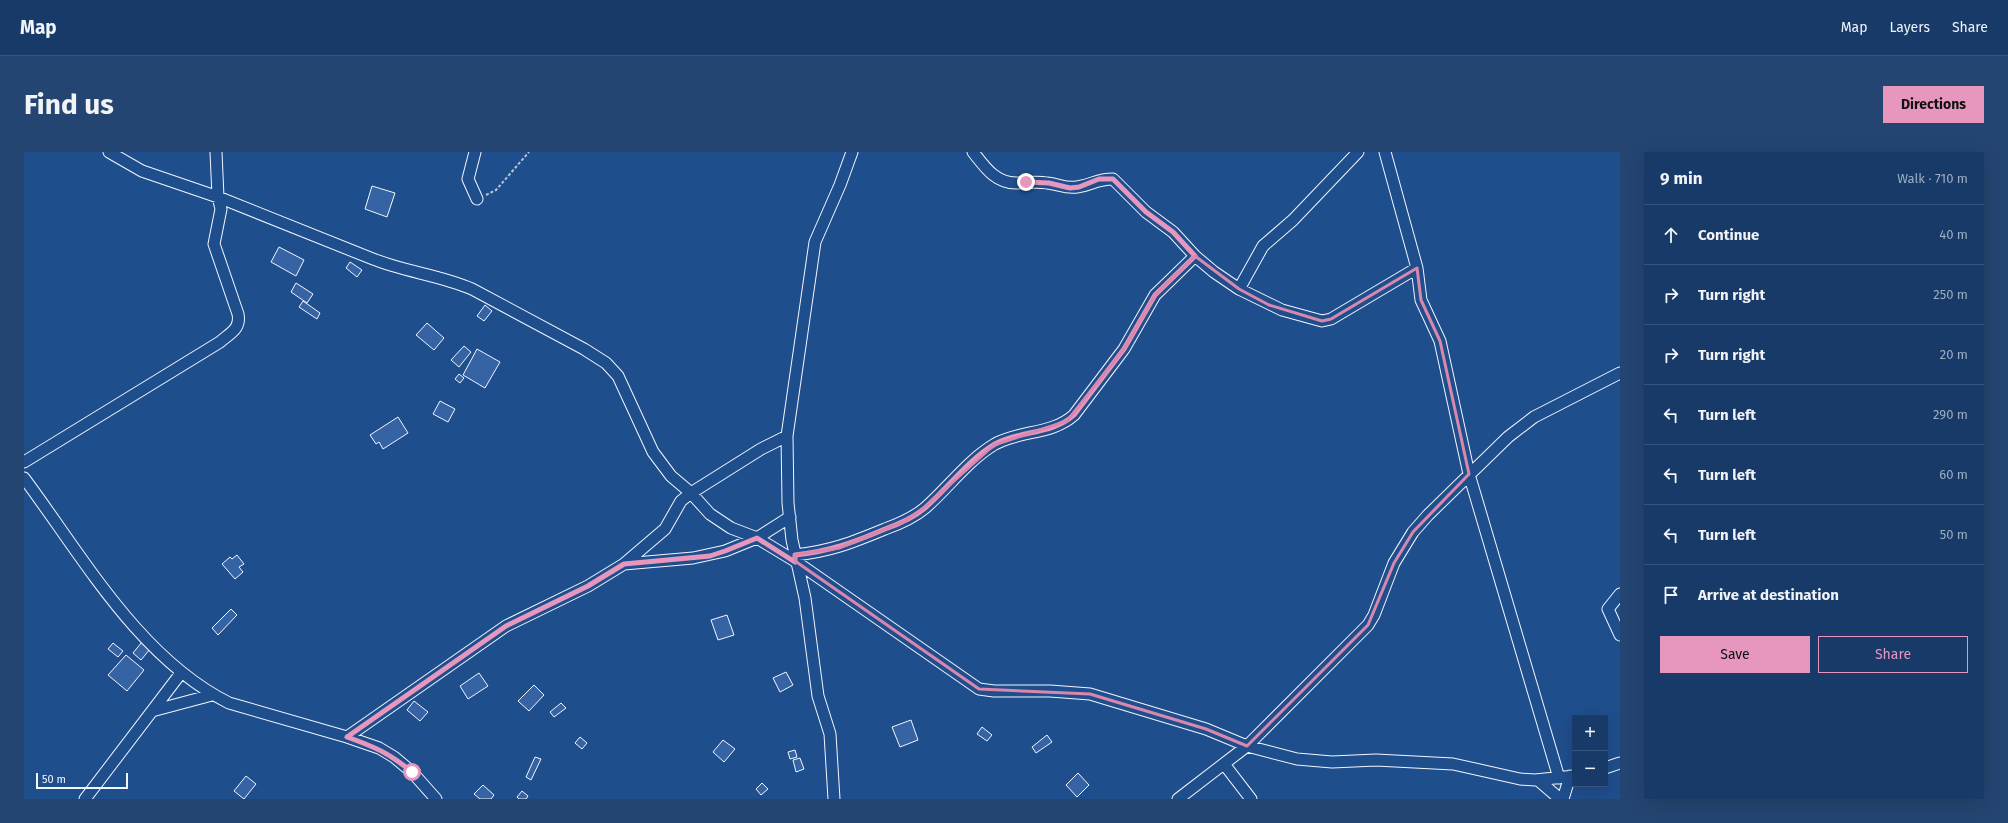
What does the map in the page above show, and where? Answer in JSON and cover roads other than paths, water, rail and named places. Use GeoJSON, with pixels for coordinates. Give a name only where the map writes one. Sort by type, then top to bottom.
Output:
{"type":"FeatureCollection","features":[{"type":"Feature","properties":{"kind":"street"},"geometry":{"type":"LineString","coordinates":[[109,152],[142,171],[218,197],[274,221],[394,267],[461,284],[584,349],[606,364],[618,376],[653,452],[671,476],[691,493],[710,514],[731,528],[757,538],[795,558],[979,689],[994,691],[1050,691],[1090,694],[1206,729],[1247,746],[1297,759],[1332,762],[1376,760],[1453,764],[1520,779],[1538,780],[1568,777]]}},
{"type":"Feature","properties":{"kind":"street"},"geometry":{"type":"LineString","coordinates":[[24,462],[220,342],[238,328],[240,321],[238,314],[214,244],[222,209],[218,197],[216,152]]}},
{"type":"Feature","properties":{"kind":"street"},"geometry":{"type":"LineString","coordinates":[[475,152],[468,179],[477,199]]}},
{"type":"Feature","properties":{"kind":"street"},"geometry":{"type":"LineString","coordinates":[[834,799],[830,734],[818,696],[805,598],[795,558],[790,517],[787,436],[810,264],[815,242],[840,185],[852,152]]}},
{"type":"Feature","properties":{"kind":"street"},"geometry":{"type":"LineString","coordinates":[[973,152],[990,173],[999,180],[1007,183],[1043,182],[1070,188],[1079,187],[1099,179],[1113,179],[1146,212],[1173,232],[1195,256],[1214,272],[1239,289],[1270,305],[1322,321],[1331,319],[1417,268]]}},
{"type":"Feature","properties":{"kind":"street"},"geometry":{"type":"LineString","coordinates":[[1239,289],[1263,246],[1293,220],[1358,152]]}},
{"type":"Feature","properties":{"kind":"street"},"geometry":{"type":"LineString","coordinates":[[1385,152],[1417,268],[1421,300],[1440,341],[1468,474],[1568,777],[1562,799],[1538,780]]}},
{"type":"Feature","properties":{"kind":"street"},"geometry":{"type":"LineString","coordinates":[[795,558],[839,548],[905,521],[925,507],[967,467],[994,445],[1016,435],[1055,427],[1068,421],[1124,349],[1155,295],[1195,256]]}},
{"type":"Feature","properties":{"kind":"street"},"geometry":{"type":"LineString","coordinates":[[1178,799],[1247,746],[1368,625],[1374,615],[1394,563],[1413,532],[1468,474],[1508,437],[1534,417],[1620,373]]}},
{"type":"Feature","properties":{"kind":"street"},"geometry":{"type":"LineString","coordinates":[[347,737],[506,626],[588,586],[624,564],[665,529],[681,502],[691,493],[761,449],[787,436]]}},
{"type":"Feature","properties":{"kind":"street"},"geometry":{"type":"LineString","coordinates":[[24,478],[99,584],[121,611],[181,673],[212,695],[229,704],[253,712],[347,737],[379,748],[394,757],[412,772],[436,799]]}},
{"type":"Feature","properties":{"kind":"street"},"geometry":{"type":"LineString","coordinates":[[624,564],[710,556],[757,538],[790,517]]}},
{"type":"Feature","properties":{"kind":"street"},"geometry":{"type":"LineString","coordinates":[[1620,594],[1608,609],[1620,635]]}},
{"type":"Feature","properties":{"kind":"street"},"geometry":{"type":"LineString","coordinates":[[85,799],[181,673]]}},
{"type":"Feature","properties":{"kind":"street"},"geometry":{"type":"LineString","coordinates":[[152,711],[212,695]]}},
{"type":"Feature","properties":{"kind":"street"},"geometry":{"type":"LineString","coordinates":[[1608,767],[1620,763]]}},
{"type":"Feature","properties":{"kind":"street"},"geometry":{"type":"LineString","coordinates":[[1224,764],[1251,799]]}}]}
